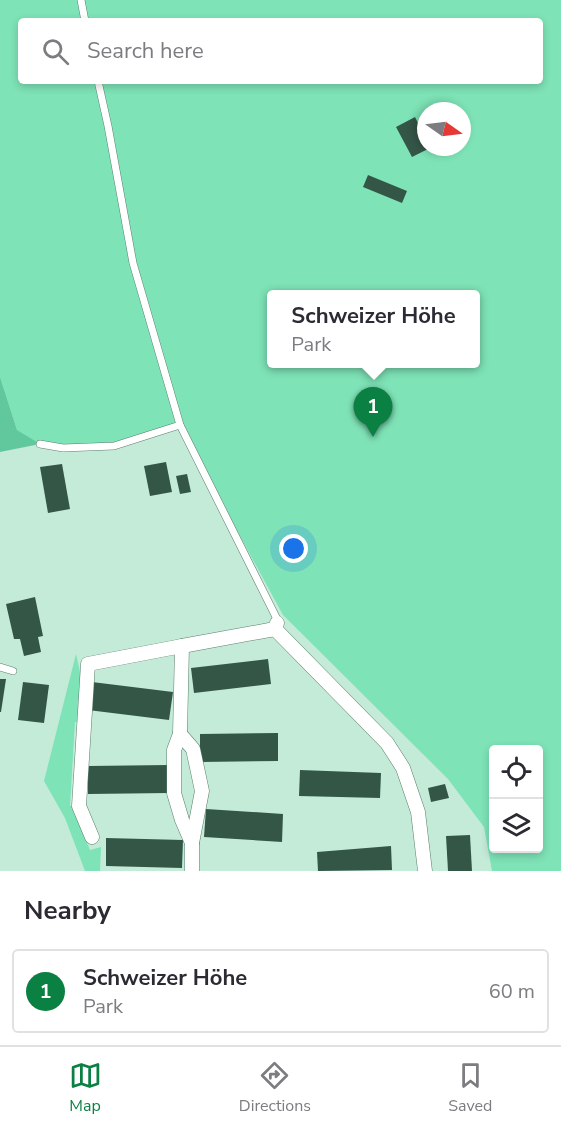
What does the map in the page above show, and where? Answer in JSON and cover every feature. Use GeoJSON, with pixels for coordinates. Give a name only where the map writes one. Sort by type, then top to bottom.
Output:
{"type":"FeatureCollection","features":[{"type":"Feature","properties":{"kind":"street"},"geometry":{"type":"LineString","coordinates":[[92,837],[79,806],[88,664],[276,625],[387,743],[403,768],[418,812],[425,871]]}},
{"type":"Feature","properties":{"kind":"street"},"geometry":{"type":"LineString","coordinates":[[182,646],[180,734],[174,750],[174,793],[192,843]]}},
{"type":"Feature","properties":{"kind":"street"},"geometry":{"type":"LineString","coordinates":[[180,734],[193,749],[202,791],[192,843],[192,871]]}},
{"type":"Feature","properties":{"kind":"lane"},"geometry":{"type":"LineString","coordinates":[[81,0],[84,18]]}},
{"type":"Feature","properties":{"kind":"lane"},"geometry":{"type":"LineString","coordinates":[[99,84],[133,263],[180,425],[276,625]]}},
{"type":"Feature","properties":{"kind":"lane"},"geometry":{"type":"LineString","coordinates":[[40,444],[63,448],[114,446],[180,425]]}},
{"type":"Feature","properties":{"kind":"lane"},"geometry":{"type":"LineString","coordinates":[[0,667],[13,671]]}},
{"type":"Feature","properties":{"kind":"green space"},"geometry":{"type":"Polygon","coordinates":[[[0,0],[561,0],[561,871],[492,871],[484,827],[448,779],[283,615],[180,426],[129,441],[93,448],[58,448],[32,440],[17,430],[0,377],[0,0]]]}},
{"type":"Feature","properties":{"kind":"green space"},"geometry":{"type":"Polygon","coordinates":[[[0,377],[17,430],[40,444],[0,452],[0,377]]]}},
{"type":"Feature","properties":{"kind":"green space"},"geometry":{"type":"Polygon","coordinates":[[[76,654],[83,685],[81,722],[75,722],[70,806],[76,806],[75,812],[90,850],[101,847],[100,871],[85,871],[65,818],[44,781],[76,654]]]}},
{"type":"Feature","properties":{"kind":"building"},"geometry":{"type":"Polygon","coordinates":[[[415,117],[417,154],[412,157],[396,127],[415,117]]]}},
{"type":"Feature","properties":{"kind":"building"},"geometry":{"type":"Polygon","coordinates":[[[368,175],[407,191],[402,203],[363,187],[368,175]]]}},
{"type":"Feature","properties":{"kind":"building"},"geometry":{"type":"Polygon","coordinates":[[[166,462],[172,492],[150,496],[144,466],[166,462]]]}},
{"type":"Feature","properties":{"kind":"building"},"geometry":{"type":"Polygon","coordinates":[[[62,464],[70,509],[48,513],[40,467],[62,464]]]}},
{"type":"Feature","properties":{"kind":"building"},"geometry":{"type":"Polygon","coordinates":[[[187,474],[191,492],[180,494],[176,476],[187,474]]]}},
{"type":"Feature","properties":{"kind":"building"},"geometry":{"type":"Polygon","coordinates":[[[35,597],[43,636],[38,637],[41,652],[24,656],[20,639],[14,639],[6,604],[35,597]]]}},
{"type":"Feature","properties":{"kind":"building"},"geometry":{"type":"Polygon","coordinates":[[[268,659],[271,684],[194,693],[191,668],[268,659]]]}},
{"type":"Feature","properties":{"kind":"building"},"geometry":{"type":"Polygon","coordinates":[[[0,679],[6,679],[1,712],[0,712],[0,679]]]}},
{"type":"Feature","properties":{"kind":"building"},"geometry":{"type":"Polygon","coordinates":[[[23,682],[49,685],[44,723],[18,720],[23,682]]]}},
{"type":"Feature","properties":{"kind":"building"},"geometry":{"type":"Polygon","coordinates":[[[92,682],[173,692],[169,720],[88,710],[92,682]]]}},
{"type":"Feature","properties":{"kind":"building"},"geometry":{"type":"Polygon","coordinates":[[[278,733],[278,761],[200,762],[200,734],[278,733]]]}},
{"type":"Feature","properties":{"kind":"building"},"geometry":{"type":"Polygon","coordinates":[[[169,765],[169,793],[88,794],[88,766],[169,765]]]}},
{"type":"Feature","properties":{"kind":"building"},"geometry":{"type":"Polygon","coordinates":[[[300,770],[381,773],[380,798],[299,796],[300,770]]]}},
{"type":"Feature","properties":{"kind":"building"},"geometry":{"type":"Polygon","coordinates":[[[445,784],[449,798],[431,802],[428,788],[445,784]]]}},
{"type":"Feature","properties":{"kind":"building"},"geometry":{"type":"Polygon","coordinates":[[[206,809],[283,814],[282,842],[204,837],[206,809]]]}},
{"type":"Feature","properties":{"kind":"building"},"geometry":{"type":"Polygon","coordinates":[[[470,835],[472,871],[448,871],[446,836],[470,835]]]}},
{"type":"Feature","properties":{"kind":"building"},"geometry":{"type":"Polygon","coordinates":[[[106,838],[183,840],[182,868],[106,866],[106,838]]]}},
{"type":"Feature","properties":{"kind":"building"},"geometry":{"type":"Polygon","coordinates":[[[391,846],[392,870],[318,871],[317,852],[391,846]]]}},
{"type":"Feature","properties":{"kind":"place","name":"Schweizer Höhe"},"geometry":{"type":"Point","coordinates":[373,437]}}]}
